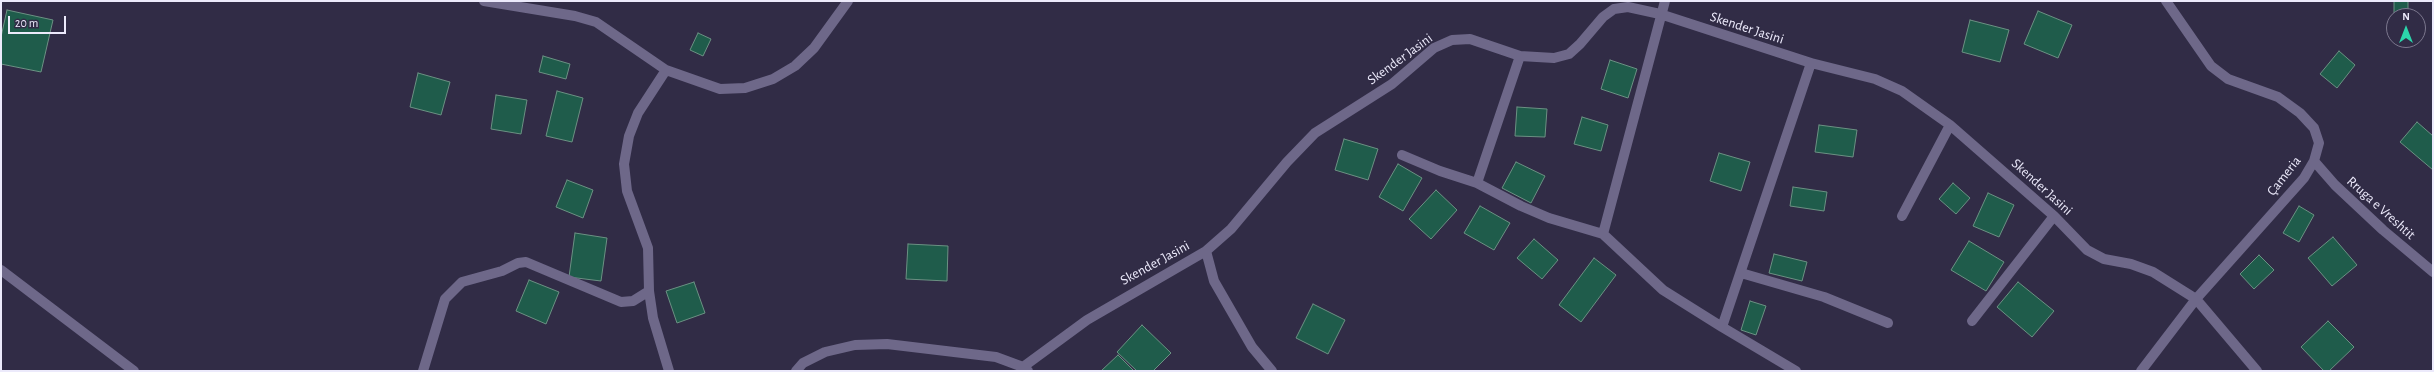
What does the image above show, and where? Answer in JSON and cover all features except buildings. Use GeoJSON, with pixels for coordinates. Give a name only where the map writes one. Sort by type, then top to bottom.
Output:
{"type":"FeatureCollection","features":[{"type":"Feature","properties":{"kind":"street"},"geometry":{"type":"LineString","coordinates":[[484,1],[575,16],[596,22],[666,70],[720,89],[745,88],[773,79],[795,66],[814,48],[848,1]]}},
{"type":"Feature","properties":{"kind":"street"},"geometry":{"type":"LineString","coordinates":[[1603,234],[1660,14],[1665,1]]}},
{"type":"Feature","properties":{"kind":"street","name":"Çameria"},"geometry":{"type":"LineString","coordinates":[[2141,371],[2196,299],[2304,178],[2314,161],[2319,143],[2314,128],[2310,123],[2278,97],[2228,79],[2211,66],[2166,1]]}},
{"type":"Feature","properties":{"kind":"street","name":"Skender Jasini"},"geometry":{"type":"LineString","coordinates":[[1024,370],[1086,320],[1206,251],[1232,230],[1287,162],[1315,133],[1392,84],[1434,48],[1452,40],[1470,39],[1520,56],[1554,58],[1569,54],[1580,44],[1603,16],[1614,8],[1628,7],[1660,14],[1811,63],[1875,79],[1902,90],[1950,125],[2054,216],[2086,250],[2104,259],[2131,264],[2153,272],[2196,299],[2257,371]]}},
{"type":"Feature","properties":{"kind":"street"},"geometry":{"type":"LineString","coordinates":[[1477,182],[1520,56]]}},
{"type":"Feature","properties":{"kind":"street"},"geometry":{"type":"LineString","coordinates":[[1722,327],[1811,63]]}},
{"type":"Feature","properties":{"kind":"street"},"geometry":{"type":"LineString","coordinates":[[666,70],[638,113],[629,136],[624,164],[628,191],[648,248],[649,291],[653,318],[669,371]]}},
{"type":"Feature","properties":{"kind":"street"},"geometry":{"type":"LineString","coordinates":[[1902,216],[1950,125]]}},
{"type":"Feature","properties":{"kind":"street"},"geometry":{"type":"LineString","coordinates":[[1402,154],[1440,171],[1477,182],[1521,206],[1549,218],[1603,234],[1663,290],[1796,371]]}},
{"type":"Feature","properties":{"kind":"street","name":"Rruga e Vreshtit"},"geometry":{"type":"LineString","coordinates":[[2314,161],[2346,195],[2433,272]]}},
{"type":"Feature","properties":{"kind":"street"},"geometry":{"type":"LineString","coordinates":[[1972,321],[2054,216]]}},
{"type":"Feature","properties":{"kind":"street"},"geometry":{"type":"LineString","coordinates":[[1206,251],[1214,281],[1252,346],[1272,371]]}},
{"type":"Feature","properties":{"kind":"street"},"geometry":{"type":"LineString","coordinates":[[423,371],[445,299],[462,282],[526,262],[621,302],[633,300],[649,291]]}},
{"type":"Feature","properties":{"kind":"street"},"geometry":{"type":"LineString","coordinates":[[1,270],[134,371]]}},
{"type":"Feature","properties":{"kind":"street"},"geometry":{"type":"LineString","coordinates":[[1740,273],[1824,297],[1888,323]]}},
{"type":"Feature","properties":{"kind":"street"},"geometry":{"type":"LineString","coordinates":[[796,371],[803,363],[825,352],[855,345],[886,344],[996,357],[1024,370]]}}]}
